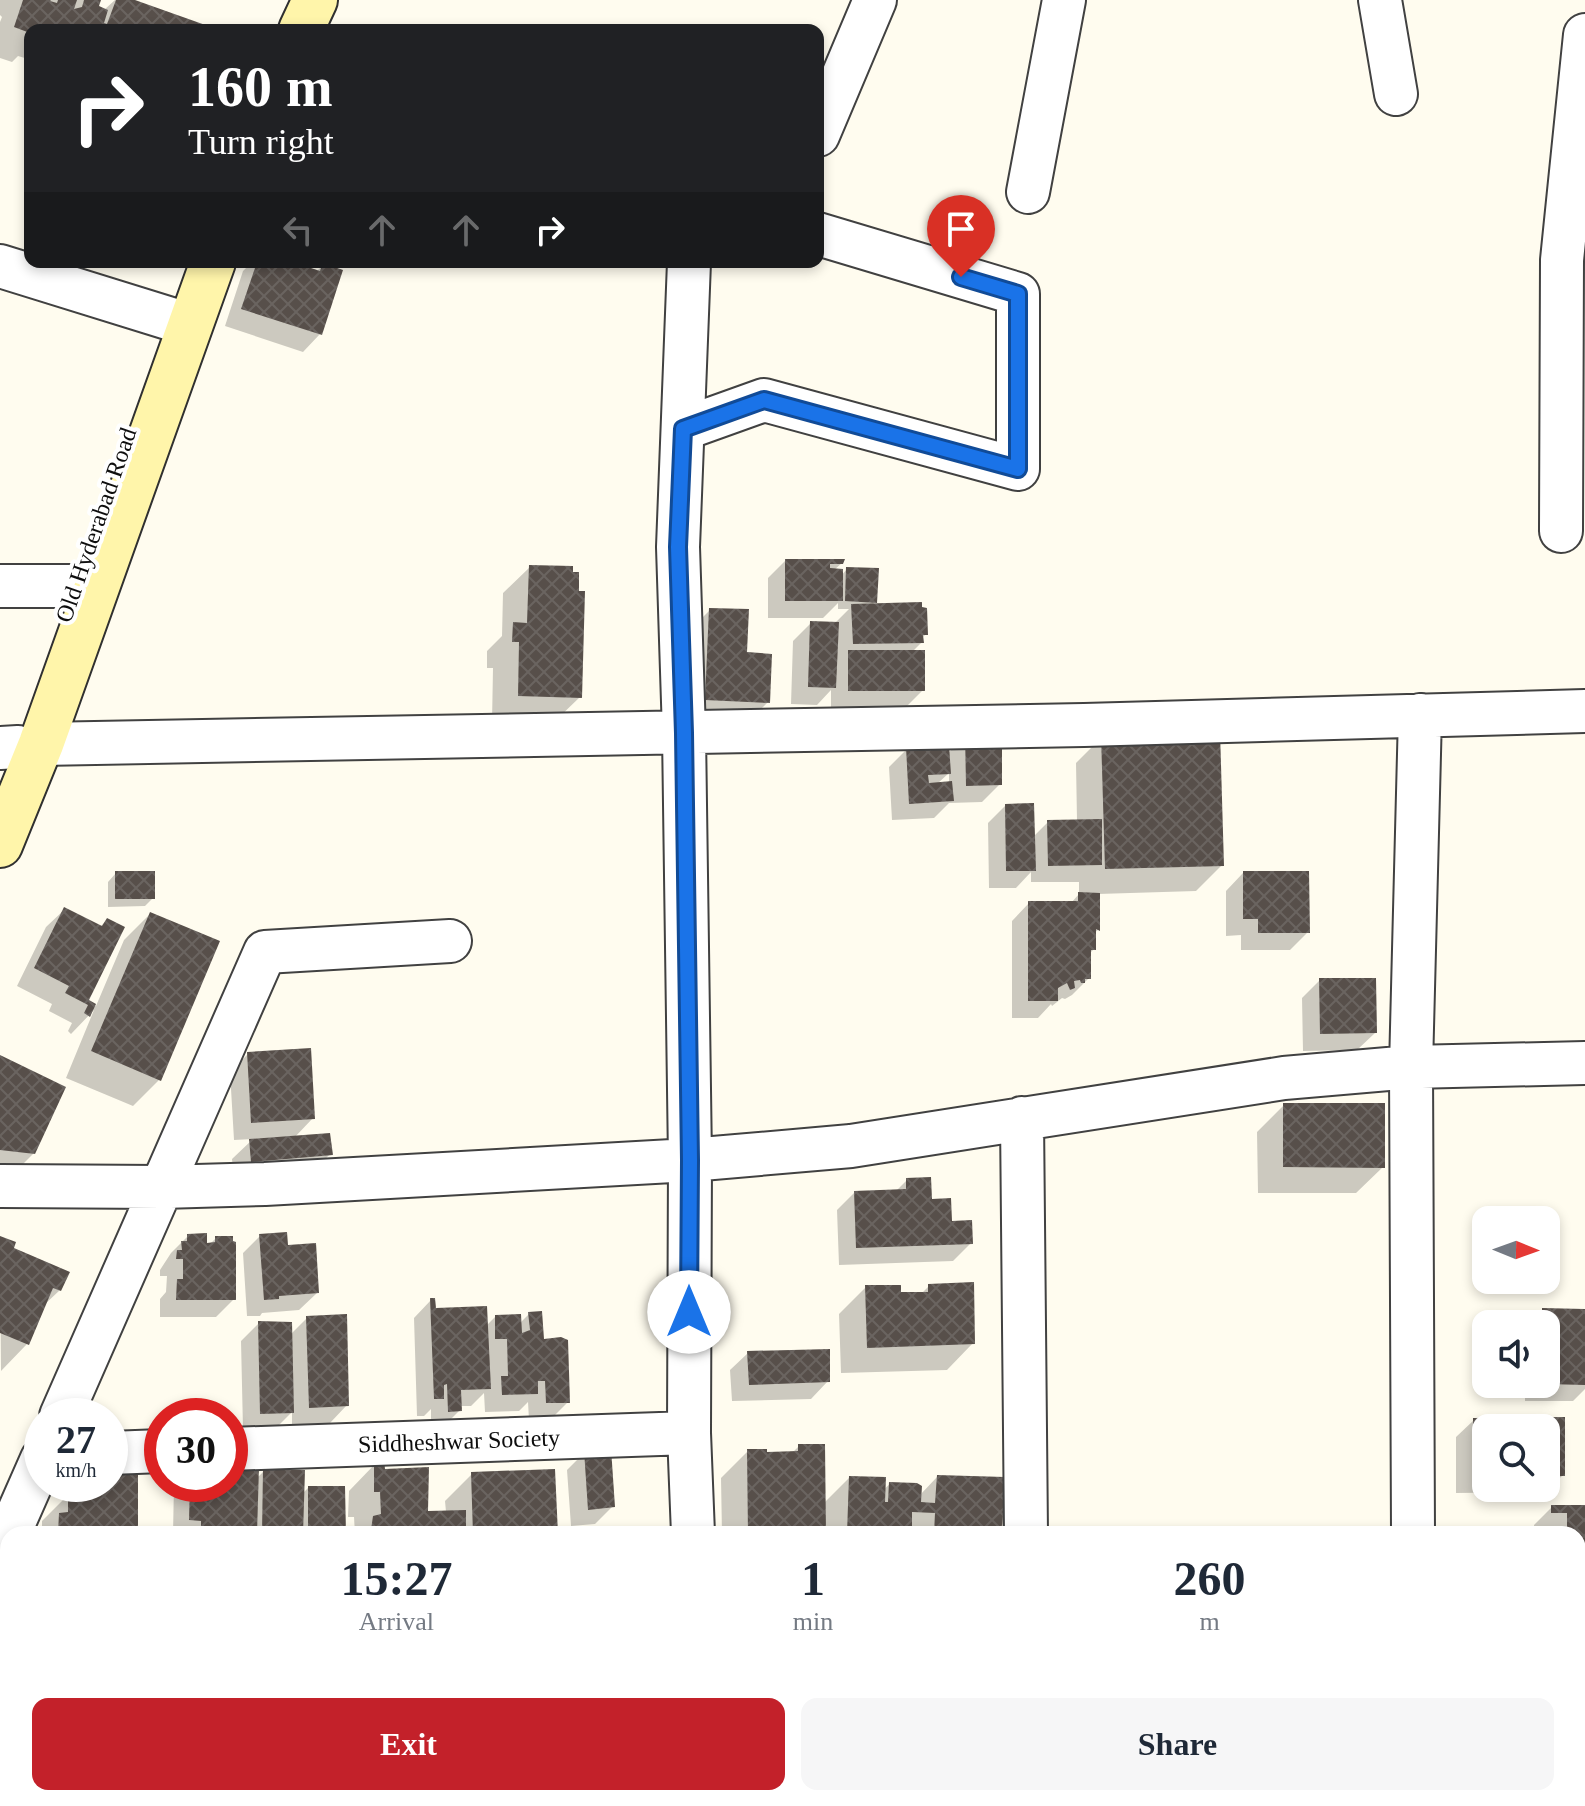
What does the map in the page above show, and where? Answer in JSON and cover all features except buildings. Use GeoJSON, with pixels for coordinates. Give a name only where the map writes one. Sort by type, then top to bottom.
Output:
{"type":"FeatureCollection","features":[{"type":"Feature","properties":{"kind":"main road"},"geometry":{"type":"LineString","coordinates":[[283,24],[292,0]]}},
{"type":"Feature","properties":{"kind":"main road"},"geometry":{"type":"LineString","coordinates":[[304,24],[315,0]]}},
{"type":"Feature","properties":{"kind":"main road","name":"Old Hyderabad Road"},"geometry":{"type":"LineString","coordinates":[[0,788],[20,746],[134,416],[191,268]]}},
{"type":"Feature","properties":{"kind":"main road"},"geometry":{"type":"LineString","coordinates":[[0,845],[20,746],[211,268]]}},
{"type":"Feature","properties":{"kind":"street"},"geometry":{"type":"LineString","coordinates":[[824,121],[875,0]]}},
{"type":"Feature","properties":{"kind":"street"},"geometry":{"type":"LineString","coordinates":[[1028,192],[1064,0]]}},
{"type":"Feature","properties":{"kind":"street"},"geometry":{"type":"LineString","coordinates":[[1380,0],[1396,94]]}},
{"type":"Feature","properties":{"kind":"street"},"geometry":{"type":"LineString","coordinates":[[1561,531],[1573,398],[1573,260],[1585,35]]}},
{"type":"Feature","properties":{"kind":"street"},"geometry":{"type":"LineString","coordinates":[[683,429],[764,400],[1018,469],[1018,294],[824,236]]}},
{"type":"Feature","properties":{"kind":"street"},"geometry":{"type":"LineString","coordinates":[[0,266],[171,319]]}},
{"type":"Feature","properties":{"kind":"street"},"geometry":{"type":"LineString","coordinates":[[689,268],[678,547],[684,733],[690,1160],[689,1433],[693,1526]]}},
{"type":"Feature","properties":{"kind":"street"},"geometry":{"type":"LineString","coordinates":[[0,586],[74,586]]}},
{"type":"Feature","properties":{"kind":"street"},"geometry":{"type":"LineString","coordinates":[[20,746],[1069,726],[1585,711]]}},
{"type":"Feature","properties":{"kind":"street"},"geometry":{"type":"LineString","coordinates":[[1413,1526],[1411,1067],[1420,715]]}},
{"type":"Feature","properties":{"kind":"street"},"geometry":{"type":"LineString","coordinates":[[69,1398],[265,952],[450,941]]}},
{"type":"Feature","properties":{"kind":"street"},"geometry":{"type":"LineString","coordinates":[[0,1186],[265,1184],[690,1160],[851,1146],[1284,1078],[1411,1067],[1585,1063]]}},
{"type":"Feature","properties":{"kind":"street"},"geometry":{"type":"LineString","coordinates":[[1022,1118],[1026,1526]]}},
{"type":"Feature","properties":{"kind":"street","name":"Siddheshwar Society"},"geometry":{"type":"LineString","coordinates":[[248,1448],[689,1433]]}},
{"type":"Feature","properties":{"kind":"street"},"geometry":{"type":"LineString","coordinates":[[12,1526],[24,1499]]}},
{"type":"Feature","properties":{"kind":"route"},"geometry":{"type":"LineString","coordinates":[[689,1312],[684,733],[678,547],[683,429],[764,400],[1018,469],[1018,294],[961,277]]}}]}
